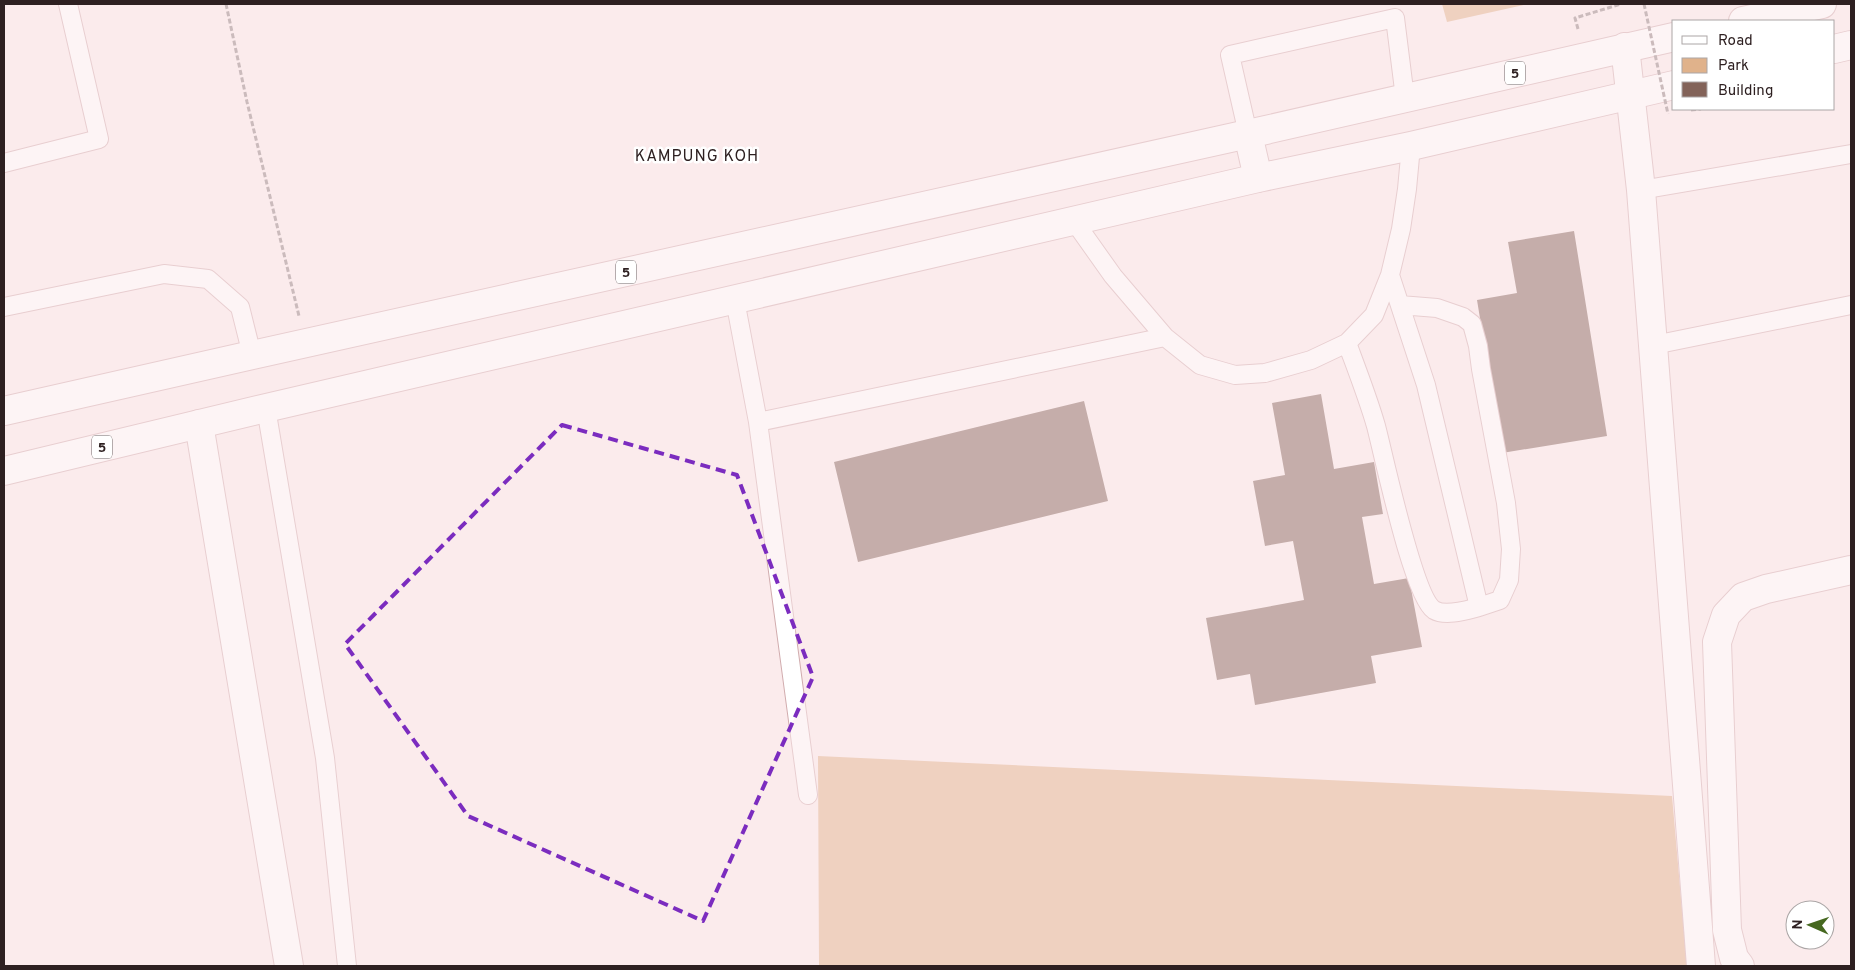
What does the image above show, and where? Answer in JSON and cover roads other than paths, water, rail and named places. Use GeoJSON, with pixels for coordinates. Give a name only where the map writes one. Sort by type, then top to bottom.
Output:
{"type":"FeatureCollection","features":[{"type":"Feature","properties":{"kind":"main road"},"geometry":{"type":"LineString","coordinates":[[1748,20],[1822,4]]}},
{"type":"Feature","properties":{"kind":"main road","name":"5"},"geometry":{"type":"LineString","coordinates":[[4,412],[252,354],[1248,134],[1672,37]]}},
{"type":"Feature","properties":{"kind":"main road"},"geometry":{"type":"LineString","coordinates":[[1835,49],[1851,46]]}},
{"type":"Feature","properties":{"kind":"main road"},"geometry":{"type":"LineString","coordinates":[[1625,47],[1641,190],[1654,345],[1701,966]]}},
{"type":"Feature","properties":{"kind":"main road","name":"5"},"geometry":{"type":"LineString","coordinates":[[4,471],[266,408],[1258,178],[1411,146],[1672,85]]}},
{"type":"Feature","properties":{"kind":"main road"},"geometry":{"type":"LineString","coordinates":[[1248,134],[1258,178]]}},
{"type":"Feature","properties":{"kind":"main road"},"geometry":{"type":"LineString","coordinates":[[199,424],[288,966]]}},
{"type":"Feature","properties":{"kind":"main road"},"geometry":{"type":"LineString","coordinates":[[1740,966],[1734,958],[1727,930],[1717,642],[1726,614],[1743,597],[1766,588],[1851,570]]}},
{"type":"Feature","properties":{"kind":"lane"},"geometry":{"type":"LineString","coordinates":[[4,163],[99,139],[68,4]]}},
{"type":"Feature","properties":{"kind":"lane"},"geometry":{"type":"LineString","coordinates":[[1248,134],[1230,55],[1395,18],[1405,98]]}},
{"type":"Feature","properties":{"kind":"lane"},"geometry":{"type":"LineString","coordinates":[[1074,221],[1113,276],[1165,337],[1200,365],[1235,375],[1265,373],[1302,363],[1347,343],[1374,315],[1390,275],[1405,205],[1411,146]]}},
{"type":"Feature","properties":{"kind":"lane"},"geometry":{"type":"LineString","coordinates":[[1641,190],[1851,154]]}},
{"type":"Feature","properties":{"kind":"lane"},"geometry":{"type":"LineString","coordinates":[[4,307],[164,274],[208,279],[240,307],[252,354]]}},
{"type":"Feature","properties":{"kind":"lane"},"geometry":{"type":"LineString","coordinates":[[1390,275],[1426,385],[1479,608]]}},
{"type":"Feature","properties":{"kind":"lane"},"geometry":{"type":"LineString","coordinates":[[735,300],[758,422],[808,795]]}},
{"type":"Feature","properties":{"kind":"lane"},"geometry":{"type":"LineString","coordinates":[[1347,343],[1375,423],[1410,556],[1423,591],[1433,609],[1441,612],[1479,608],[1500,600],[1509,580],[1511,549],[1506,503],[1472,324],[1463,317],[1437,308],[1400,305]]}},
{"type":"Feature","properties":{"kind":"lane"},"geometry":{"type":"LineString","coordinates":[[1654,345],[1851,305]]}},
{"type":"Feature","properties":{"kind":"lane"},"geometry":{"type":"LineString","coordinates":[[758,422],[1165,337]]}},
{"type":"Feature","properties":{"kind":"lane"},"geometry":{"type":"LineString","coordinates":[[266,408],[325,758],[347,966]]}},
{"type":"Feature","properties":{"kind":"district","name":"KAMPUNG KOH"},"geometry":{"type":"Point","coordinates":[697,155]}}]}
